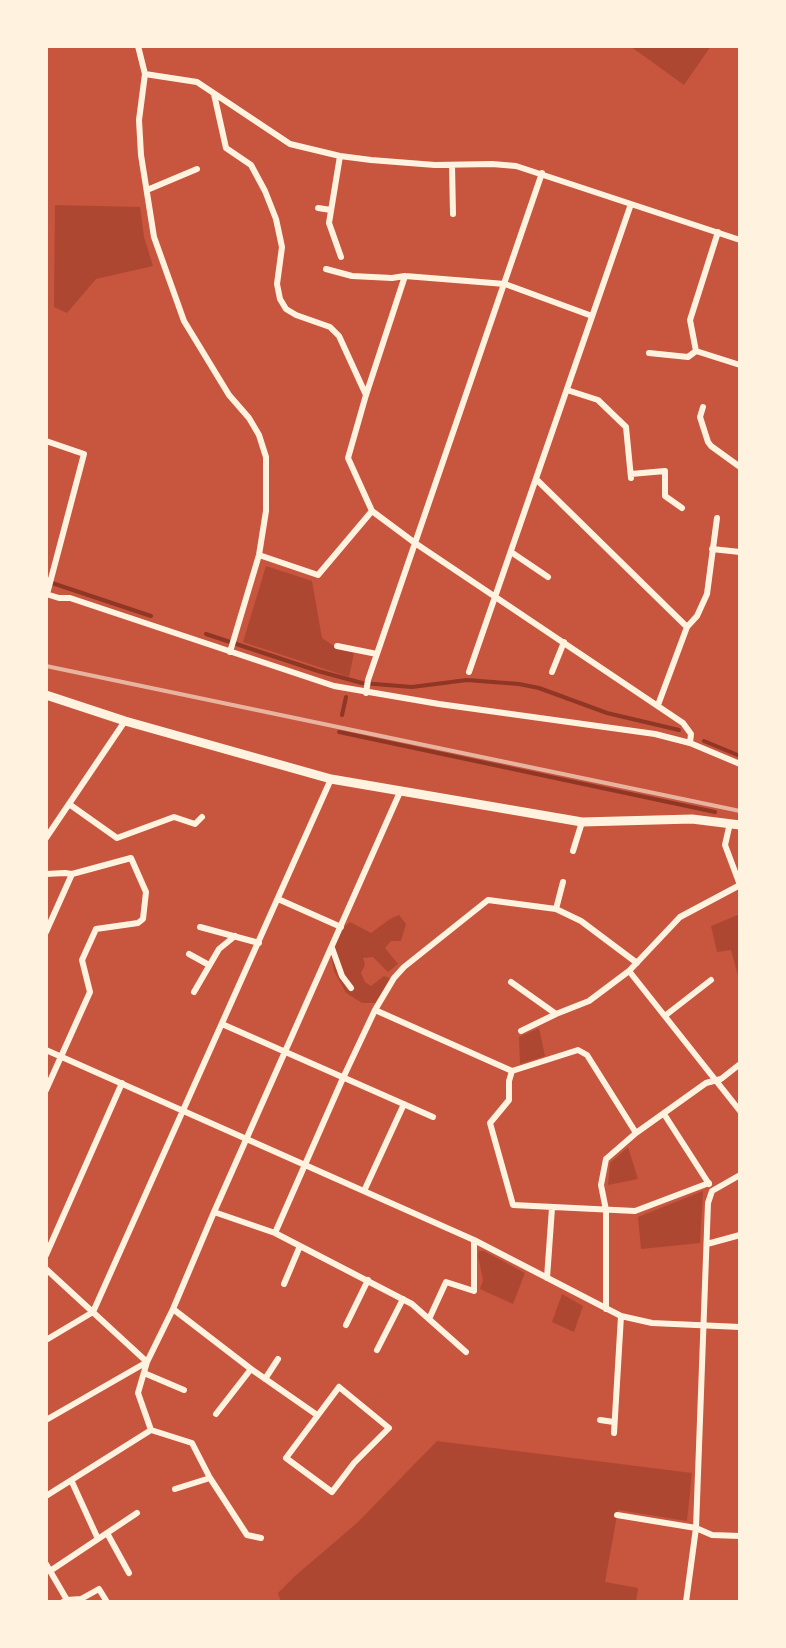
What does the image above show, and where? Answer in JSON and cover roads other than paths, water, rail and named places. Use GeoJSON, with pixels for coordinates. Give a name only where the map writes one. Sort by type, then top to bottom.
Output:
{"type":"FeatureCollection","features":[{"type":"Feature","properties":{"kind":"main road"},"geometry":{"type":"LineString","coordinates":[[46,695],[125,721],[331,779],[400,792],[582,822],[692,819],[735,824]]}},
{"type":"Feature","properties":{"kind":"street"},"geometry":{"type":"LineString","coordinates":[[138,46],[145,74],[139,120],[141,155],[154,237],[184,321],[229,395],[249,418],[266,457],[266,511],[259,555],[230,650]]}},
{"type":"Feature","properties":{"kind":"street"},"geometry":{"type":"LineString","coordinates":[[145,74],[197,82],[290,144],[340,156],[396,162],[516,166],[740,240]]}},
{"type":"Feature","properties":{"kind":"street"},"geometry":{"type":"LineString","coordinates":[[214,94],[226,148],[251,165],[276,219],[282,247],[277,284],[280,299],[286,309],[330,327],[339,336],[366,395]]}},
{"type":"Feature","properties":{"kind":"street"},"geometry":{"type":"LineString","coordinates":[[340,156],[329,223],[341,257]]}},
{"type":"Feature","properties":{"kind":"street"},"geometry":{"type":"LineString","coordinates":[[452,165],[453,214]]}},
{"type":"Feature","properties":{"kind":"street"},"geometry":{"type":"LineString","coordinates":[[147,190],[197,169]]}},
{"type":"Feature","properties":{"kind":"street"},"geometry":{"type":"LineString","coordinates":[[367,687],[542,173]]}},
{"type":"Feature","properties":{"kind":"street"},"geometry":{"type":"LineString","coordinates":[[469,672],[631,204]]}},
{"type":"Feature","properties":{"kind":"street"},"geometry":{"type":"LineString","coordinates":[[318,208],[331,210]]}},
{"type":"Feature","properties":{"kind":"street"},"geometry":{"type":"LineString","coordinates":[[696,351],[690,320],[718,232]]}},
{"type":"Feature","properties":{"kind":"street"},"geometry":{"type":"LineString","coordinates":[[326,269],[352,276],[405,276],[505,284],[592,316]]}},
{"type":"Feature","properties":{"kind":"street"},"geometry":{"type":"LineString","coordinates":[[405,276],[348,458],[372,511],[658,705],[687,727],[691,734],[690,743]]}},
{"type":"Feature","properties":{"kind":"street"},"geometry":{"type":"LineString","coordinates":[[649,353],[688,357],[696,351]]}},
{"type":"Feature","properties":{"kind":"street"},"geometry":{"type":"LineString","coordinates":[[696,351],[740,365]]}},
{"type":"Feature","properties":{"kind":"street"},"geometry":{"type":"LineString","coordinates":[[567,390],[598,400],[626,427],[631,476],[665,471],[665,496],[682,508]]}},
{"type":"Feature","properties":{"kind":"street"},"geometry":{"type":"LineString","coordinates":[[703,407],[700,417],[702,435],[711,446],[740,467]]}},
{"type":"Feature","properties":{"kind":"street"},"geometry":{"type":"LineString","coordinates":[[46,441],[84,454],[47,592],[59,598],[70,598],[334,686],[367,687],[648,733],[690,743],[740,764]]}},
{"type":"Feature","properties":{"kind":"street"},"geometry":{"type":"LineString","coordinates":[[536,479],[687,627]]}},
{"type":"Feature","properties":{"kind":"street"},"geometry":{"type":"LineString","coordinates":[[259,555],[318,575],[372,511]]}},
{"type":"Feature","properties":{"kind":"street"},"geometry":{"type":"LineString","coordinates":[[658,705],[687,627],[697,616],[707,594],[717,518]]}},
{"type":"Feature","properties":{"kind":"street"},"geometry":{"type":"LineString","coordinates":[[712,549],[740,552]]}},
{"type":"Feature","properties":{"kind":"street"},"geometry":{"type":"LineString","coordinates":[[511,552],[548,577]]}},
{"type":"Feature","properties":{"kind":"street"},"geometry":{"type":"LineString","coordinates":[[552,672],[564,642]]}},
{"type":"Feature","properties":{"kind":"street"},"geometry":{"type":"LineString","coordinates":[[337,646],[377,654]]}},
{"type":"Feature","properties":{"kind":"street"},"geometry":{"type":"LineString","coordinates":[[46,838],[125,721]]}},
{"type":"Feature","properties":{"kind":"street"},"geometry":{"type":"LineString","coordinates":[[46,1340],[93,1312],[331,779]]}},
{"type":"Feature","properties":{"kind":"street"},"geometry":{"type":"LineString","coordinates":[[151,1430],[138,1393],[147,1362],[400,792]]}},
{"type":"Feature","properties":{"kind":"street"},"geometry":{"type":"LineString","coordinates":[[69,804],[117,838],[174,817],[195,824],[202,817]]}},
{"type":"Feature","properties":{"kind":"street"},"geometry":{"type":"LineString","coordinates":[[573,851],[582,822]]}},
{"type":"Feature","properties":{"kind":"street"},"geometry":{"type":"LineString","coordinates":[[521,1031],[589,1001],[629,971],[680,917],[740,885],[725,845],[735,824]]}},
{"type":"Feature","properties":{"kind":"street"},"geometry":{"type":"LineString","coordinates":[[46,874],[72,874],[131,858],[146,892],[143,919],[138,923],[96,929],[82,960],[90,992],[46,1090]]}},
{"type":"Feature","properties":{"kind":"street"},"geometry":{"type":"LineString","coordinates":[[46,932],[72,874]]}},
{"type":"Feature","properties":{"kind":"street"},"geometry":{"type":"LineString","coordinates":[[556,909],[563,882]]}},
{"type":"Feature","properties":{"kind":"street"},"geometry":{"type":"LineString","coordinates":[[278,899],[341,927]]}},
{"type":"Feature","properties":{"kind":"street"},"geometry":{"type":"LineString","coordinates":[[275,1233],[343,1078],[394,978],[488,900],[556,909],[581,921],[637,963]]}},
{"type":"Feature","properties":{"kind":"street"},"geometry":{"type":"LineString","coordinates":[[200,927],[259,943]]}},
{"type":"Feature","properties":{"kind":"street"},"geometry":{"type":"LineString","coordinates":[[194,992],[219,949],[235,936]]}},
{"type":"Feature","properties":{"kind":"street"},"geometry":{"type":"LineString","coordinates":[[332,947],[342,976],[351,988]]}},
{"type":"Feature","properties":{"kind":"street"},"geometry":{"type":"LineString","coordinates":[[189,954],[209,965]]}},
{"type":"Feature","properties":{"kind":"street"},"geometry":{"type":"LineString","coordinates":[[629,971],[740,1111]]}},
{"type":"Feature","properties":{"kind":"street"},"geometry":{"type":"LineString","coordinates":[[666,1015],[711,980]]}},
{"type":"Feature","properties":{"kind":"street"},"geometry":{"type":"LineString","coordinates":[[511,982],[556,1014]]}},
{"type":"Feature","properties":{"kind":"street"},"geometry":{"type":"LineString","coordinates":[[375,1010],[512,1071],[578,1050],[587,1055],[636,1133]]}},
{"type":"Feature","properties":{"kind":"street"},"geometry":{"type":"LineString","coordinates":[[222,1024],[433,1117]]}},
{"type":"Feature","properties":{"kind":"street"},"geometry":{"type":"LineString","coordinates":[[46,1050],[474,1240],[621,1316],[652,1323],[740,1327]]}},
{"type":"Feature","properties":{"kind":"street"},"geometry":{"type":"LineString","coordinates":[[606,1309],[606,1210],[601,1185],[606,1159],[636,1133],[706,1083],[721,1079],[740,1064]]}},
{"type":"Feature","properties":{"kind":"street"},"geometry":{"type":"LineString","coordinates":[[512,1071],[509,1100],[490,1123],[513,1205],[635,1211],[709,1183]]}},
{"type":"Feature","properties":{"kind":"street"},"geometry":{"type":"LineString","coordinates":[[46,1255],[122,1083]]}},
{"type":"Feature","properties":{"kind":"street"},"geometry":{"type":"LineString","coordinates":[[364,1191],[404,1104]]}},
{"type":"Feature","properties":{"kind":"street"},"geometry":{"type":"LineString","coordinates":[[664,1114],[712,1191],[708,1203],[696,1528],[686,1602]]}},
{"type":"Feature","properties":{"kind":"street"},"geometry":{"type":"LineString","coordinates":[[712,1191],[740,1175]]}},
{"type":"Feature","properties":{"kind":"street"},"geometry":{"type":"LineString","coordinates":[[547,1278],[552,1208]]}},
{"type":"Feature","properties":{"kind":"street"},"geometry":{"type":"LineString","coordinates":[[214,1212],[275,1233],[403,1299],[466,1352]]}},
{"type":"Feature","properties":{"kind":"street"},"geometry":{"type":"LineString","coordinates":[[707,1244],[740,1235]]}},
{"type":"Feature","properties":{"kind":"street"},"geometry":{"type":"LineString","coordinates":[[429,1319],[446,1282],[474,1291],[474,1240]]}},
{"type":"Feature","properties":{"kind":"street"},"geometry":{"type":"LineString","coordinates":[[284,1284],[300,1246]]}},
{"type":"Feature","properties":{"kind":"street"},"geometry":{"type":"LineString","coordinates":[[46,1269],[147,1362]]}},
{"type":"Feature","properties":{"kind":"street"},"geometry":{"type":"LineString","coordinates":[[346,1325],[368,1280]]}},
{"type":"Feature","properties":{"kind":"street"},"geometry":{"type":"LineString","coordinates":[[377,1350],[403,1299]]}},
{"type":"Feature","properties":{"kind":"street"},"geometry":{"type":"LineString","coordinates":[[173,1309],[317,1415]]}},
{"type":"Feature","properties":{"kind":"street"},"geometry":{"type":"LineString","coordinates":[[614,1433],[621,1316]]}},
{"type":"Feature","properties":{"kind":"street"},"geometry":{"type":"LineString","coordinates":[[265,1379],[278,1359]]}},
{"type":"Feature","properties":{"kind":"street"},"geometry":{"type":"LineString","coordinates":[[46,1420],[147,1362]]}},
{"type":"Feature","properties":{"kind":"street"},"geometry":{"type":"LineString","coordinates":[[216,1414],[251,1369]]}},
{"type":"Feature","properties":{"kind":"street"},"geometry":{"type":"LineString","coordinates":[[144,1373],[184,1390]]}},
{"type":"Feature","properties":{"kind":"street"},"geometry":{"type":"LineString","coordinates":[[339,1387],[389,1428],[354,1463],[332,1492],[286,1458],[317,1415],[339,1387]]}},
{"type":"Feature","properties":{"kind":"street"},"geometry":{"type":"LineString","coordinates":[[600,1420],[614,1422]]}},
{"type":"Feature","properties":{"kind":"street"},"geometry":{"type":"LineString","coordinates":[[151,1430],[192,1443],[210,1478],[247,1535],[261,1538]]}},
{"type":"Feature","properties":{"kind":"street"},"geometry":{"type":"LineString","coordinates":[[46,1496],[151,1430]]}},
{"type":"Feature","properties":{"kind":"street"},"geometry":{"type":"LineString","coordinates":[[175,1489],[210,1478]]}},
{"type":"Feature","properties":{"kind":"street"},"geometry":{"type":"LineString","coordinates":[[72,1482],[98,1539]]}},
{"type":"Feature","properties":{"kind":"street"},"geometry":{"type":"LineString","coordinates":[[107,1602],[99,1589],[81,1599],[65,1601],[48,1568],[137,1513]]}},
{"type":"Feature","properties":{"kind":"street"},"geometry":{"type":"LineString","coordinates":[[617,1515],[696,1528],[712,1535],[740,1536]]}},
{"type":"Feature","properties":{"kind":"street"},"geometry":{"type":"LineString","coordinates":[[107,1533],[129,1573]]}},
{"type":"Feature","properties":{"kind":"waterway"},"geometry":{"type":"LineString","coordinates":[[46,581],[151,616]]}},
{"type":"Feature","properties":{"kind":"waterway"},"geometry":{"type":"LineString","coordinates":[[206,634],[362,683],[412,687],[467,680],[519,684],[539,688],[607,713],[679,730]]}},
{"type":"Feature","properties":{"kind":"waterway"},"geometry":{"type":"LineString","coordinates":[[342,715],[346,697]]}},
{"type":"Feature","properties":{"kind":"waterway"},"geometry":{"type":"LineString","coordinates":[[339,732],[715,812]]}},
{"type":"Feature","properties":{"kind":"waterway"},"geometry":{"type":"LineString","coordinates":[[704,741],[740,756]]}},
{"type":"Feature","properties":{"kind":"railway"},"geometry":{"type":"LineString","coordinates":[[46,666],[740,811]]}}]}
